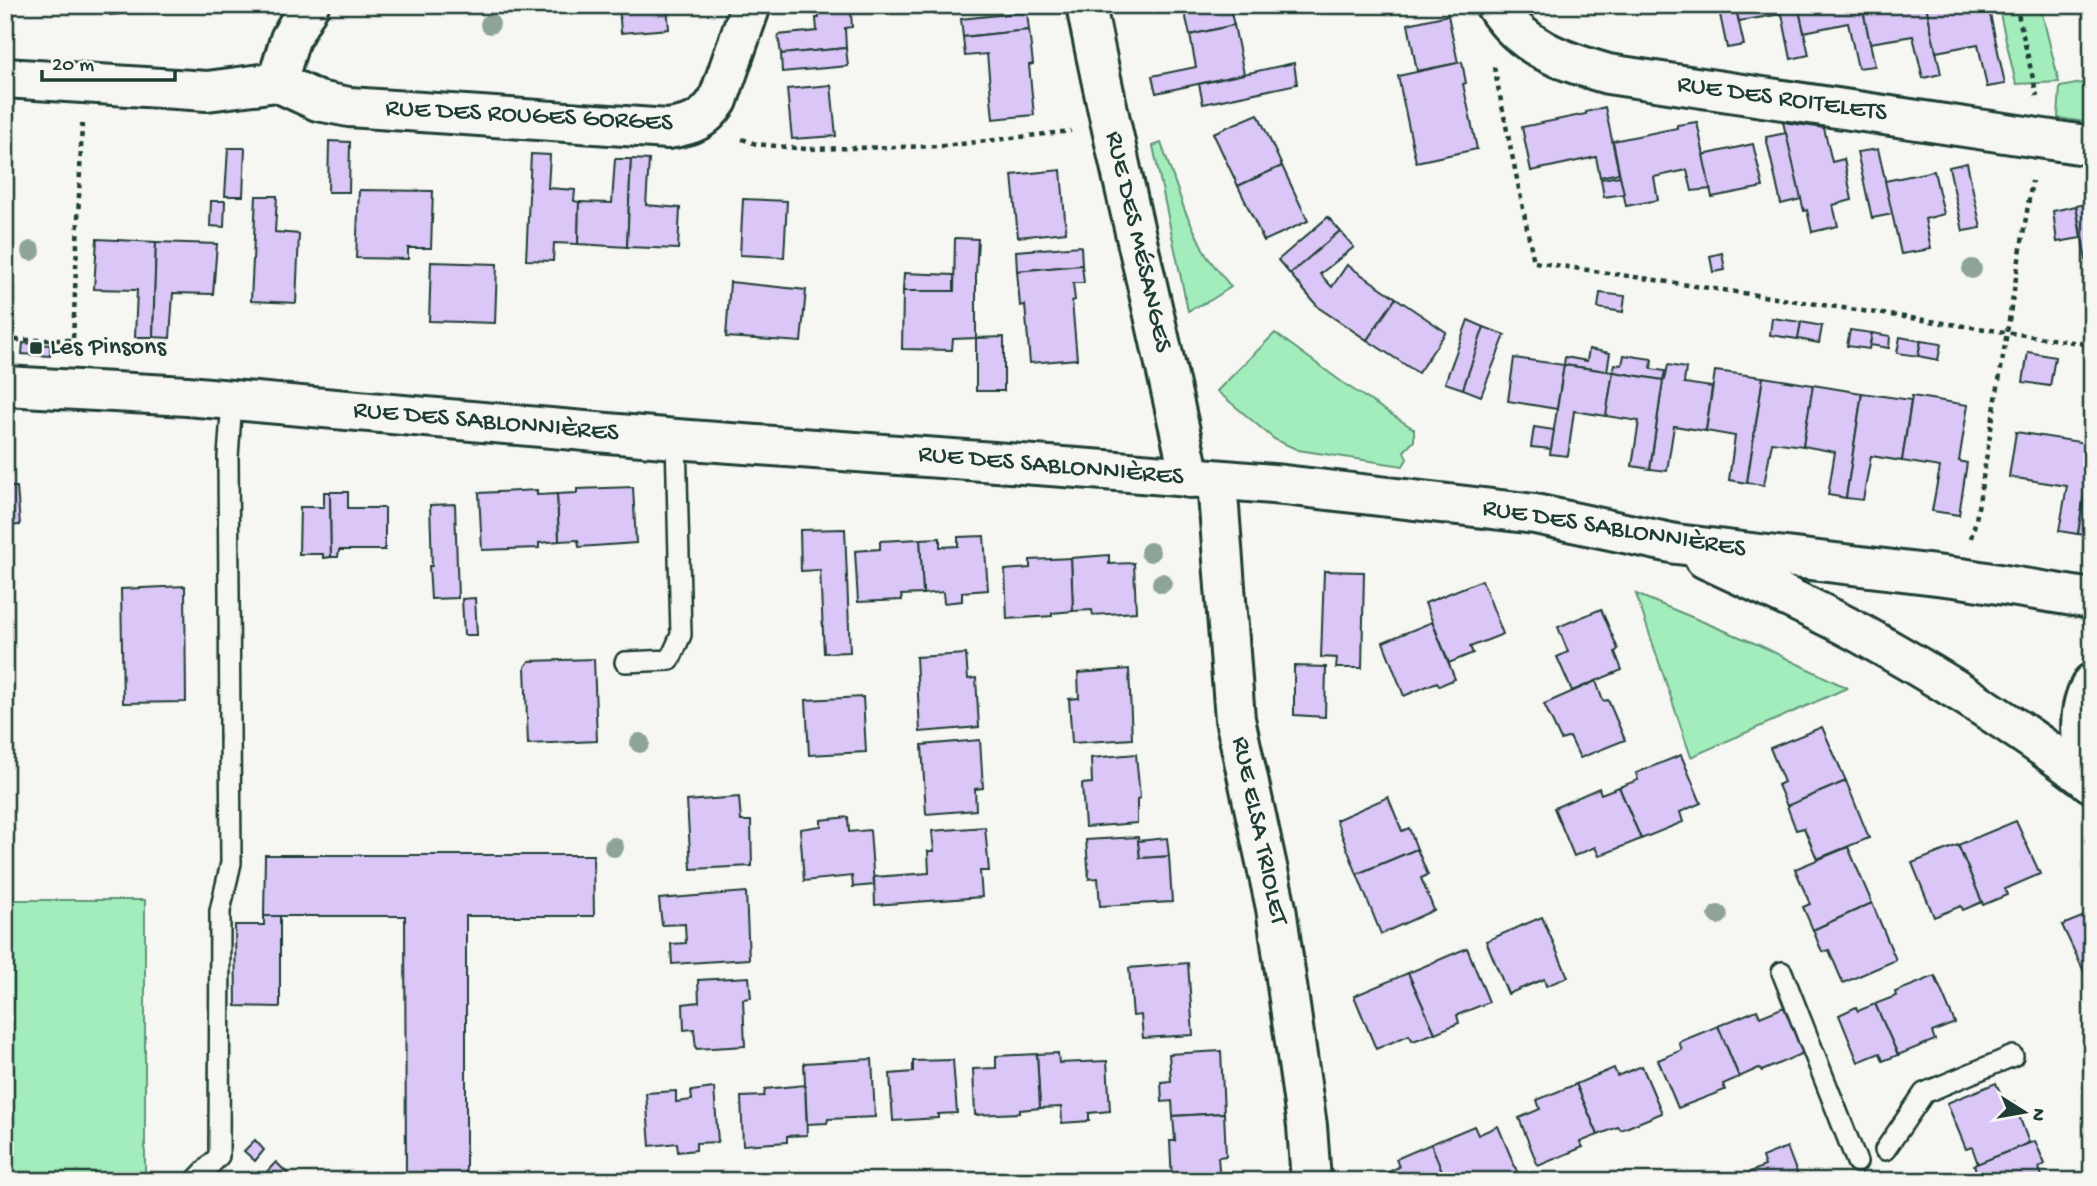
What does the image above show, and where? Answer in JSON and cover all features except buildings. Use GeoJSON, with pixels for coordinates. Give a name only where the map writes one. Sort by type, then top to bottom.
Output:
{"type":"FeatureCollection","features":[{"type":"Feature","properties":{"kind":"street"},"geometry":{"type":"LineString","coordinates":[[5,78],[207,91],[277,82],[290,39],[309,5]]}},
{"type":"Feature","properties":{"kind":"street","name":"RUE DES ROUGES GORGES"},"geometry":{"type":"LineString","coordinates":[[277,82],[318,101],[349,107],[668,129],[684,127],[701,120],[718,100],[751,5]]}},
{"type":"Feature","properties":{"kind":"street","name":"RUE DES MÉSANGES"},"geometry":{"type":"LineString","coordinates":[[1086,5],[1110,126],[1172,391],[1204,479]]}},
{"type":"Feature","properties":{"kind":"street","name":"RUE DES ROITELETS"},"geometry":{"type":"LineString","coordinates":[[1495,5],[1503,18],[1524,40],[1567,63],[1608,74],[2092,146]]}},
{"type":"Feature","properties":{"kind":"street","name":"RUE DES SABLONNIÈRES"},"geometry":{"type":"LineString","coordinates":[[5,386],[163,394],[676,439],[1283,485],[1535,514],[1676,544],[1961,578],[2092,598]]}},
{"type":"Feature","properties":{"kind":"street","name":"RUE ELSA TRIOLET"},"geometry":{"type":"LineString","coordinates":[[1204,479],[1235,719],[1276,908],[1307,1126],[1311,1181]]}},
{"type":"Feature","properties":{"kind":"street"},"geometry":{"type":"LineString","coordinates":[[1676,544],[1861,634],[1935,676],[2091,783]]}},
{"type":"Feature","properties":{"kind":"street"},"geometry":{"type":"LineString","coordinates":[[2091,783],[2082,749],[2080,722],[2092,683]]}},
{"type":"Feature","properties":{"kind":"lane"},"geometry":{"type":"LineString","coordinates":[[195,1181],[219,1156],[220,911],[231,863],[228,457],[232,400]]}},
{"type":"Feature","properties":{"kind":"lane"},"geometry":{"type":"LineString","coordinates":[[625,662],[670,660],[681,635],[676,439]]}},
{"type":"Feature","properties":{"kind":"lane"},"geometry":{"type":"LineString","coordinates":[[1782,972],[1857,1162]]}},
{"type":"Feature","properties":{"kind":"lane"},"geometry":{"type":"LineString","coordinates":[[1885,1150],[1924,1093],[2013,1056]]}},
{"type":"Feature","properties":{"kind":"path"},"geometry":{"type":"LineString","coordinates":[[2016,5],[2039,108]]}},
{"type":"Feature","properties":{"kind":"path"},"geometry":{"type":"LineString","coordinates":[[1503,59],[1493,68],[1534,262],[2092,345]]}},
{"type":"Feature","properties":{"kind":"path"},"geometry":{"type":"LineString","coordinates":[[5,340],[73,340],[82,115]]}},
{"type":"Feature","properties":{"kind":"path"},"geometry":{"type":"LineString","coordinates":[[701,120],[710,130],[756,144],[807,149],[943,146],[1110,126]]}},
{"type":"Feature","properties":{"kind":"path"},"geometry":{"type":"LineString","coordinates":[[1969,544],[1976,520],[2034,169]]}},
{"type":"Feature","properties":{"kind":"green space"},"geometry":{"type":"Polygon","coordinates":[[[1998,5],[2040,5],[2059,82],[2016,84],[1998,5]]]}},
{"type":"Feature","properties":{"kind":"green space"},"geometry":{"type":"Polygon","coordinates":[[[2092,81],[2092,123],[2058,118],[2060,87],[2092,81]]]}},
{"type":"Feature","properties":{"kind":"green space"},"geometry":{"type":"Polygon","coordinates":[[[1161,143],[1185,211],[1206,255],[1231,287],[1188,311],[1153,146],[1161,143]]]}},
{"type":"Feature","properties":{"kind":"green space"},"geometry":{"type":"Polygon","coordinates":[[[1275,333],[1346,385],[1414,429],[1414,441],[1404,451],[1407,459],[1403,466],[1298,450],[1274,439],[1217,391],[1275,333]]]}},
{"type":"Feature","properties":{"kind":"green space"},"geometry":{"type":"Polygon","coordinates":[[[1636,594],[1759,645],[1847,688],[1691,757],[1636,594]]]}},
{"type":"Feature","properties":{"kind":"green space"},"geometry":{"type":"Polygon","coordinates":[[[5,900],[145,900],[145,1181],[5,1181],[5,900]]]}},
{"type":"Feature","properties":{"kind":"place","name":"Les Pinsons"},"geometry":{"type":"Point","coordinates":[36,348]}}]}
